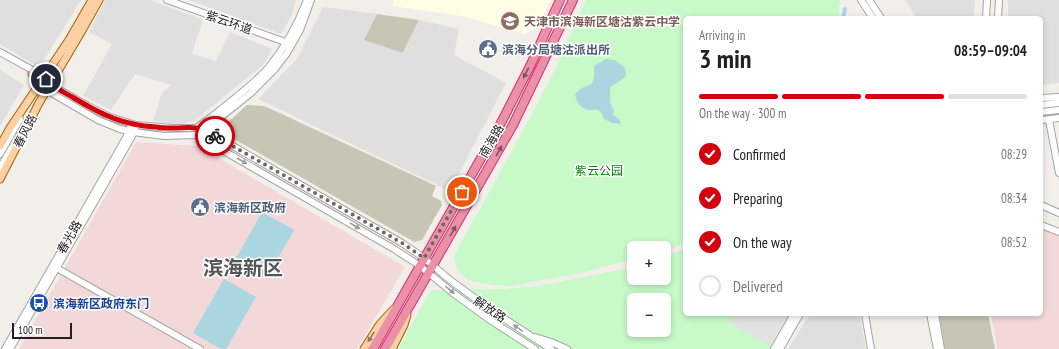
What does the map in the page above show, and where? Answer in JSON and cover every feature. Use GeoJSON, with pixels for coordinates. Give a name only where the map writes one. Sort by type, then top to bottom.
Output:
{"type":"FeatureCollection","features":[{"type":"Feature","properties":{"kind":"highway","name":"南海路"},"geometry":{"type":"LineString","coordinates":[[373,349],[502,121],[531,64],[560,0]]}},
{"type":"Feature","properties":{"kind":"highway","name":"南海路"},"geometry":{"type":"LineString","coordinates":[[385,349],[513,125],[573,0]]}},
{"type":"Feature","properties":{"kind":"main road","name":"春风路"},"geometry":{"type":"LineString","coordinates":[[0,146],[10,128],[73,34],[92,0]]}},
{"type":"Feature","properties":{"kind":"main road","name":"春风路"},"geometry":{"type":"LineString","coordinates":[[0,179],[39,103],[99,0]]}},
{"type":"Feature","properties":{"kind":"main road"},"geometry":{"type":"LineString","coordinates":[[33,72],[42,73],[50,69]]}},
{"type":"Feature","properties":{"kind":"main road"},"geometry":{"type":"LineString","coordinates":[[33,72],[37,82],[33,95]]}},
{"type":"Feature","properties":{"kind":"main road"},"geometry":{"type":"LineString","coordinates":[[364,349],[380,324],[398,305]]}},
{"type":"Feature","properties":{"kind":"main road"},"geometry":{"type":"LineString","coordinates":[[392,349],[404,325],[408,310]]}},
{"type":"Feature","properties":{"kind":"street","name":"紫云环道"},"geometry":{"type":"LineString","coordinates":[[167,0],[290,42]]}},
{"type":"Feature","properties":{"kind":"street","name":"紫云环道"},"geometry":{"type":"LineString","coordinates":[[178,0],[290,42]]}},
{"type":"Feature","properties":{"kind":"street"},"geometry":{"type":"LineString","coordinates":[[0,52],[43,79],[61,99],[109,125],[131,132],[164,136],[196,135],[205,130],[251,93],[274,70],[290,42],[306,0]]}},
{"type":"Feature","properties":{"kind":"street"},"geometry":{"type":"LineString","coordinates":[[196,128],[257,80],[268,68],[300,30],[311,0]]}},
{"type":"Feature","properties":{"kind":"street"},"geometry":{"type":"LineString","coordinates":[[861,0],[872,16]]}},
{"type":"Feature","properties":{"kind":"street"},"geometry":{"type":"LineString","coordinates":[[869,0],[880,16]]}},
{"type":"Feature","properties":{"kind":"street"},"geometry":{"type":"LineString","coordinates":[[986,16],[987,0]]}},
{"type":"Feature","properties":{"kind":"street"},"geometry":{"type":"LineString","coordinates":[[998,16],[999,0]]}},
{"type":"Feature","properties":{"kind":"street"},"geometry":{"type":"LineString","coordinates":[[0,56],[33,72]]}},
{"type":"Feature","properties":{"kind":"street"},"geometry":{"type":"LineString","coordinates":[[49,86],[53,86],[101,113],[133,125],[196,128],[205,130],[402,243],[433,265]]}},
{"type":"Feature","properties":{"kind":"street"},"geometry":{"type":"LineString","coordinates":[[0,154],[33,95]]}},
{"type":"Feature","properties":{"kind":"street"},"geometry":{"type":"LineString","coordinates":[[1043,98],[1059,96]]}},
{"type":"Feature","properties":{"kind":"street"},"geometry":{"type":"LineString","coordinates":[[0,168],[39,103]]}},
{"type":"Feature","properties":{"kind":"street"},"geometry":{"type":"LineString","coordinates":[[1043,106],[1059,103]]}},
{"type":"Feature","properties":{"kind":"street"},"geometry":{"type":"LineString","coordinates":[[1043,112],[1059,110]]}},
{"type":"Feature","properties":{"kind":"street"},"geometry":{"type":"LineString","coordinates":[[1043,120],[1059,118]]}},
{"type":"Feature","properties":{"kind":"street"},"geometry":{"type":"LineString","coordinates":[[1049,120],[1059,173]]}},
{"type":"Feature","properties":{"kind":"street","name":"春光路"},"geometry":{"type":"LineString","coordinates":[[10,349],[123,143],[131,132],[133,125]]}},
{"type":"Feature","properties":{"kind":"street"},"geometry":{"type":"LineString","coordinates":[[196,135],[338,216],[420,266]]}},
{"type":"Feature","properties":{"kind":"street"},"geometry":{"type":"LineString","coordinates":[[1043,206],[1059,214]]}},
{"type":"Feature","properties":{"kind":"street"},"geometry":{"type":"LineString","coordinates":[[1043,226],[1059,232]]}},
{"type":"Feature","properties":{"kind":"street","name":"解放路"},"geometry":{"type":"LineString","coordinates":[[433,265],[470,296],[551,349]]}},
{"type":"Feature","properties":{"kind":"street","name":"解放路"},"geometry":{"type":"LineString","coordinates":[[420,266],[476,310],[535,349]]}},
{"type":"Feature","properties":{"kind":"street"},"geometry":{"type":"LineString","coordinates":[[54,267],[200,349]]}},
{"type":"Feature","properties":{"kind":"street","name":"春光路"},"geometry":{"type":"LineString","coordinates":[[5,349],[54,267]]}},
{"type":"Feature","properties":{"kind":"street"},"geometry":{"type":"LineString","coordinates":[[774,349],[793,316]]}},
{"type":"Feature","properties":{"kind":"street"},"geometry":{"type":"LineString","coordinates":[[780,349],[799,316]]}},
{"type":"Feature","properties":{"kind":"street"},"geometry":{"type":"LineString","coordinates":[[865,316],[871,349]]}},
{"type":"Feature","properties":{"kind":"street"},"geometry":{"type":"LineString","coordinates":[[930,316],[936,349]]}},
{"type":"Feature","properties":{"kind":"street"},"geometry":{"type":"LineString","coordinates":[[935,316],[942,349]]}},
{"type":"Feature","properties":{"kind":"street"},"geometry":{"type":"LineString","coordinates":[[529,335],[567,349]]}},
{"type":"Feature","properties":{"kind":"street"},"geometry":{"type":"LineString","coordinates":[[526,344],[532,349]]}},
{"type":"Feature","properties":{"kind":"shaded area"},"geometry":{"type":"Polygon","coordinates":[[[0,0],[81,0],[44,60],[35,65],[0,44],[0,0]]]}},
{"type":"Feature","properties":{"kind":"shaded area"},"geometry":{"type":"Polygon","coordinates":[[[105,0],[150,0],[203,20],[192,54],[216,61],[230,32],[272,49],[264,64],[194,121],[176,125],[153,121],[162,93],[171,85],[135,74],[111,110],[83,96],[112,44],[89,32],[105,0]]]}},
{"type":"Feature","properties":{"kind":"shaded area"},"geometry":{"type":"Polygon","coordinates":[[[189,0],[296,0],[292,15],[281,34],[189,0]]]}},
{"type":"Feature","properties":{"kind":"shaded area","name":"天津市滨海新区塘沽紫云中学"},"geometry":{"type":"Polygon","coordinates":[[[394,0],[550,0],[539,26],[525,34],[461,16],[392,6],[394,0]]]}},
{"type":"Feature","properties":{"kind":"shaded area"},"geometry":{"type":"Polygon","coordinates":[[[905,0],[975,0],[974,16],[916,16],[905,0]]]}},
{"type":"Feature","properties":{"kind":"shaded area"},"geometry":{"type":"Polygon","coordinates":[[[1008,0],[1059,0],[1059,83],[1043,85],[1043,16],[1008,16],[1008,0]]]}},
{"type":"Feature","properties":{"kind":"shaded area"},"geometry":{"type":"Polygon","coordinates":[[[323,7],[377,14],[364,40],[404,53],[419,20],[459,29],[454,55],[506,83],[450,191],[258,99],[297,59],[323,7]]]}},
{"type":"Feature","properties":{"kind":"shaded area"},"geometry":{"type":"Polygon","coordinates":[[[377,14],[419,20],[403,53],[364,40],[377,14]]]}},
{"type":"Feature","properties":{"kind":"shaded area"},"geometry":{"type":"Polygon","coordinates":[[[0,70],[24,85],[0,126],[0,70]]]}},
{"type":"Feature","properties":{"kind":"shaded area"},"geometry":{"type":"Polygon","coordinates":[[[247,105],[264,106],[271,109],[436,186],[432,196],[441,201],[442,205],[422,240],[414,242],[229,136],[225,130],[226,124],[247,105]]]}},
{"type":"Feature","properties":{"kind":"shaded area","name":"滨海新区政府"},"geometry":{"type":"Polygon","coordinates":[[[136,142],[198,146],[405,267],[357,349],[19,349],[136,142]]]}},
{"type":"Feature","properties":{"kind":"shaded area"},"geometry":{"type":"Polygon","coordinates":[[[1043,230],[1059,236],[1059,349],[997,349],[991,316],[1043,316],[1043,230]]]}},
{"type":"Feature","properties":{"kind":"shaded area"},"geometry":{"type":"Polygon","coordinates":[[[734,316],[788,316],[770,346],[729,323],[734,316]]]}},
{"type":"Feature","properties":{"kind":"shaded area"},"geometry":{"type":"Polygon","coordinates":[[[809,316],[859,316],[866,349],[788,349],[809,316]]]}},
{"type":"Feature","properties":{"kind":"shaded area"},"geometry":{"type":"Polygon","coordinates":[[[939,316],[988,316],[995,349],[945,349],[939,316]]]}},
{"type":"Feature","properties":{"kind":"green space","name":"紫云公园"},"geometry":{"type":"Polygon","coordinates":[[[586,0],[840,0],[838,16],[683,16],[683,244],[671,249],[671,241],[627,241],[627,261],[585,272],[512,286],[492,285],[468,280],[459,272],[454,260],[455,254],[556,68],[586,0]]]}},
{"type":"Feature","properties":{"kind":"green space"},"geometry":{"type":"Polygon","coordinates":[[[683,250],[683,316],[788,316],[769,349],[398,349],[431,290],[508,289],[539,286],[627,268],[627,285],[671,285],[671,254],[683,250]]]}},
{"type":"Feature","properties":{"kind":"water"},"geometry":{"type":"Polygon","coordinates":[[[606,59],[615,60],[625,68],[626,75],[623,79],[610,87],[610,102],[614,110],[613,115],[619,119],[621,124],[612,123],[604,119],[599,110],[590,110],[582,107],[578,103],[575,95],[579,90],[592,83],[594,66],[606,59]]]}},
{"type":"Feature","properties":{"kind":"water"},"geometry":{"type":"Polygon","coordinates":[[[262,212],[294,230],[267,277],[235,260],[262,212]]]}},
{"type":"Feature","properties":{"kind":"water"},"geometry":{"type":"Polygon","coordinates":[[[224,279],[256,297],[226,349],[221,349],[193,333],[224,279]]]}},
{"type":"Feature","properties":{"kind":"waterway"},"geometry":{"type":"LineString","coordinates":[[843,16],[845,9]]}},
{"type":"Feature","properties":{"kind":"way so far"},"geometry":{"type":"LineString","coordinates":[[215,136],[402,243],[424,258],[462,192]]}},
{"type":"Feature","properties":{"kind":"place","name":"天津市滨海新区塘沽紫云中学"},"geometry":{"type":"Point","coordinates":[510,21]}},
{"type":"Feature","properties":{"kind":"place","name":"滨海分局塘沽派出所"},"geometry":{"type":"Point","coordinates":[488,49]}},
{"type":"Feature","properties":{"kind":"place","name":"滨海新区政府"},"geometry":{"type":"Point","coordinates":[200,207]}},
{"type":"Feature","properties":{"kind":"place","name":"滨海新区政府东门"},"geometry":{"type":"Point","coordinates":[39,303]}},
{"type":"Feature","properties":{"kind":"district","name":"滨海新区"},"geometry":{"type":"Point","coordinates":[243,268]}},
{"type":"Feature","properties":{"kind":"route"},"geometry":{"type":"LineString","coordinates":[[46,79],[53,86],[88,106],[121,121],[136,125],[155,127],[196,128],[205,130],[215,136]]}}]}
